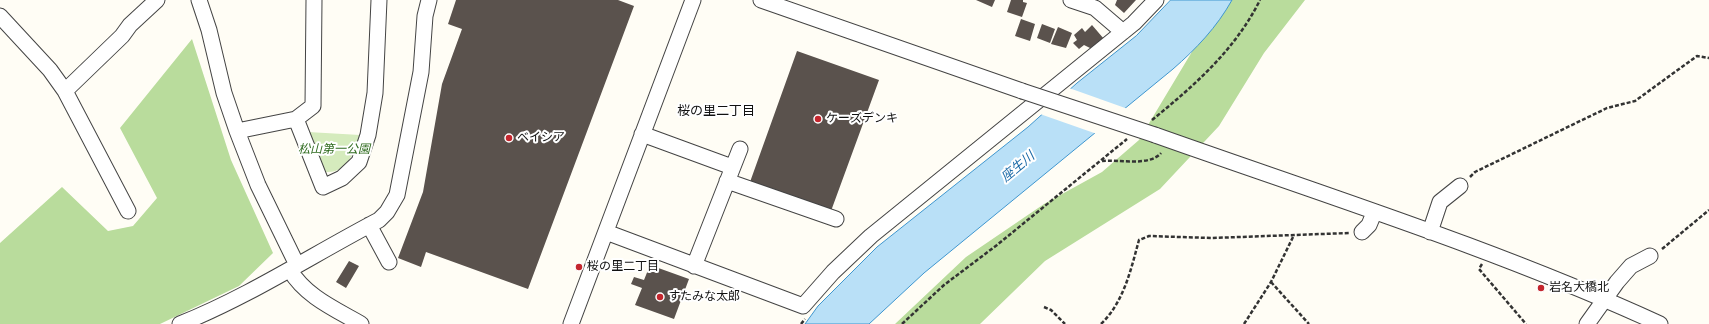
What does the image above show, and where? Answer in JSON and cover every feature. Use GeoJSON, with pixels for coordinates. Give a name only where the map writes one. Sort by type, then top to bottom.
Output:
{"type":"FeatureCollection","features":[{"type":"Feature","properties":{"kind":"street"},"geometry":{"type":"LineString","coordinates":[[65,91],[122,36],[130,25],[157,0]]}},
{"type":"Feature","properties":{"kind":"street"},"geometry":{"type":"LineString","coordinates":[[199,0],[209,30],[224,93],[237,131],[293,267],[296,281],[307,292],[361,324]]}},
{"type":"Feature","properties":{"kind":"street"},"geometry":{"type":"LineString","coordinates":[[237,131],[296,119],[313,106],[314,0]]}},
{"type":"Feature","properties":{"kind":"street"},"geometry":{"type":"LineString","coordinates":[[296,119],[323,187],[342,178],[359,162],[368,135],[375,94],[378,0]]}},
{"type":"Feature","properties":{"kind":"street"},"geometry":{"type":"LineString","coordinates":[[180,324],[208,313],[369,225],[387,212],[397,195],[421,72],[425,16],[429,0]]}},
{"type":"Feature","properties":{"kind":"street"},"geometry":{"type":"LineString","coordinates":[[571,324],[693,0]]}},
{"type":"Feature","properties":{"kind":"street"},"geometry":{"type":"LineString","coordinates":[[761,0],[1022,91],[1152,129],[1374,213],[1487,252],[1605,299],[1660,324]]}},
{"type":"Feature","properties":{"kind":"street"},"geometry":{"type":"LineString","coordinates":[[1072,0],[1094,8],[1123,32]]}},
{"type":"Feature","properties":{"kind":"street"},"geometry":{"type":"LineString","coordinates":[[606,232],[803,306],[829,276],[871,236],[1123,32],[1156,0]]}},
{"type":"Feature","properties":{"kind":"street"},"geometry":{"type":"LineString","coordinates":[[0,16],[50,70],[65,91],[128,210]]}},
{"type":"Feature","properties":{"kind":"street"},"geometry":{"type":"LineString","coordinates":[[642,134],[730,174],[836,219]]}},
{"type":"Feature","properties":{"kind":"street"},"geometry":{"type":"LineString","coordinates":[[694,266],[740,149]]}},
{"type":"Feature","properties":{"kind":"street"},"geometry":{"type":"LineString","coordinates":[[1430,232],[1440,202],[1460,186]]}},
{"type":"Feature","properties":{"kind":"street"},"geometry":{"type":"LineString","coordinates":[[1362,232],[1369,225],[1374,213]]}},
{"type":"Feature","properties":{"kind":"street"},"geometry":{"type":"LineString","coordinates":[[369,225],[389,262]]}},
{"type":"Feature","properties":{"kind":"street"},"geometry":{"type":"LineString","coordinates":[[1587,324],[1631,266],[1650,256]]}},
{"type":"Feature","properties":{"kind":"path"},"geometry":{"type":"LineString","coordinates":[[1152,129],[1209,72],[1230,47],[1252,17],[1260,0]]}},
{"type":"Feature","properties":{"kind":"path"},"geometry":{"type":"LineString","coordinates":[[1460,186],[1475,172],[1607,108],[1635,101],[1697,56],[1709,58]]}},
{"type":"Feature","properties":{"kind":"path"},"geometry":{"type":"LineString","coordinates":[[902,324],[944,285],[997,245],[1131,137]]}},
{"type":"Feature","properties":{"kind":"path"},"geometry":{"type":"LineString","coordinates":[[1101,161],[1112,160],[1138,162],[1153,158],[1161,153]]}},
{"type":"Feature","properties":{"kind":"path"},"geometry":{"type":"LineString","coordinates":[[1650,256],[1666,247],[1709,210]]}},
{"type":"Feature","properties":{"kind":"path"},"geometry":{"type":"LineString","coordinates":[[1101,324],[1116,304],[1126,283],[1139,240],[1149,236],[1212,238],[1362,232]]}},
{"type":"Feature","properties":{"kind":"path"},"geometry":{"type":"LineString","coordinates":[[1244,324],[1271,282],[1294,235]]}},
{"type":"Feature","properties":{"kind":"path"},"geometry":{"type":"LineString","coordinates":[[1487,252],[1479,269],[1526,324]]}},
{"type":"Feature","properties":{"kind":"path"},"geometry":{"type":"LineString","coordinates":[[1271,282],[1309,324]]}},
{"type":"Feature","properties":{"kind":"path"},"geometry":{"type":"LineString","coordinates":[[1044,307],[1051,310],[1065,324]]}},
{"type":"Feature","properties":{"kind":"green space"},"geometry":{"type":"Polygon","coordinates":[[[1223,0],[1305,0],[1264,53],[1219,126],[1160,189],[1045,261],[980,324],[895,324],[966,257],[1044,204],[1102,172],[1139,140],[1223,0]]]}},
{"type":"Feature","properties":{"kind":"green space"},"geometry":{"type":"Polygon","coordinates":[[[192,39],[231,160],[273,253],[239,286],[160,324],[0,324],[0,243],[62,187],[108,231],[133,226],[157,198],[120,128],[192,39]]]}},
{"type":"Feature","properties":{"kind":"green space","name":"松山第一公園"},"geometry":{"type":"Polygon","coordinates":[[[308,132],[360,135],[356,148],[349,160],[333,172],[325,172],[308,132]]]}},
{"type":"Feature","properties":{"kind":"water","name":"座生川"},"geometry":{"type":"Polygon","coordinates":[[[1171,0],[1232,0],[1213,28],[1182,61],[924,273],[869,324],[805,324],[818,306],[877,247],[1028,127],[1077,83],[1136,36],[1171,0]]]}},
{"type":"Feature","properties":{"kind":"pier"},"geometry":{"type":"Polygon","coordinates":[[[1069,88],[1128,109],[1097,134],[1040,114],[1069,88]]]}},
{"type":"Feature","properties":{"kind":"building","name":"ベイシア"},"geometry":{"type":"Polygon","coordinates":[[[456,0],[618,0],[634,6],[528,289],[426,252],[421,267],[398,258],[423,192],[442,84],[462,29],[448,24],[456,0]]]}},
{"type":"Feature","properties":{"kind":"building"},"geometry":{"type":"Polygon","coordinates":[[[976,0],[995,0],[992,7],[976,0]]]}},
{"type":"Feature","properties":{"kind":"building"},"geometry":{"type":"Polygon","coordinates":[[[1011,0],[1023,0],[1023,2],[1027,3],[1022,17],[1007,12],[1011,0]]]}},
{"type":"Feature","properties":{"kind":"building"},"geometry":{"type":"Polygon","coordinates":[[[1117,0],[1136,0],[1124,13],[1115,5],[1117,0]]]}},
{"type":"Feature","properties":{"kind":"building"},"geometry":{"type":"Polygon","coordinates":[[[1021,19],[1035,24],[1030,41],[1015,36],[1021,19]]]}},
{"type":"Feature","properties":{"kind":"building"},"geometry":{"type":"Polygon","coordinates":[[[1042,24],[1055,29],[1050,43],[1037,38],[1042,24]]]}},
{"type":"Feature","properties":{"kind":"building"},"geometry":{"type":"Polygon","coordinates":[[[1092,25],[1104,39],[1092,49],[1084,45],[1079,49],[1073,43],[1077,40],[1074,35],[1082,28],[1085,32],[1092,25]]]}},
{"type":"Feature","properties":{"kind":"building"},"geometry":{"type":"Polygon","coordinates":[[[1058,27],[1072,33],[1066,48],[1051,44],[1058,27]]]}},
{"type":"Feature","properties":{"kind":"building","name":"ケーズデンキ"},"geometry":{"type":"Polygon","coordinates":[[[797,51],[879,80],[831,211],[750,182],[797,51]]]}},
{"type":"Feature","properties":{"kind":"building"},"geometry":{"type":"Polygon","coordinates":[[[349,261],[359,266],[346,288],[336,282],[349,261]]]}},
{"type":"Feature","properties":{"kind":"building","name":"すたみな太郎"},"geometry":{"type":"Polygon","coordinates":[[[650,265],[689,279],[674,319],[635,305],[642,288],[631,284],[634,277],[644,280],[650,265]]]}},
{"type":"Feature","properties":{"kind":"place","name":"ケーズデンキ"},"geometry":{"type":"Point","coordinates":[818,119]}},
{"type":"Feature","properties":{"kind":"place","name":"ベイシア"},"geometry":{"type":"Point","coordinates":[509,138]}},
{"type":"Feature","properties":{"kind":"place","name":"桜の里二丁目"},"geometry":{"type":"Point","coordinates":[579,267]}},
{"type":"Feature","properties":{"kind":"place","name":"岩名大橋北"},"geometry":{"type":"Point","coordinates":[1541,288]}},
{"type":"Feature","properties":{"kind":"place","name":"すたみな太郎"},"geometry":{"type":"Point","coordinates":[660,297]}},
{"type":"Feature","properties":{"kind":"district","name":"桜の里二丁目"},"geometry":{"type":"Point","coordinates":[716,111]}}]}
